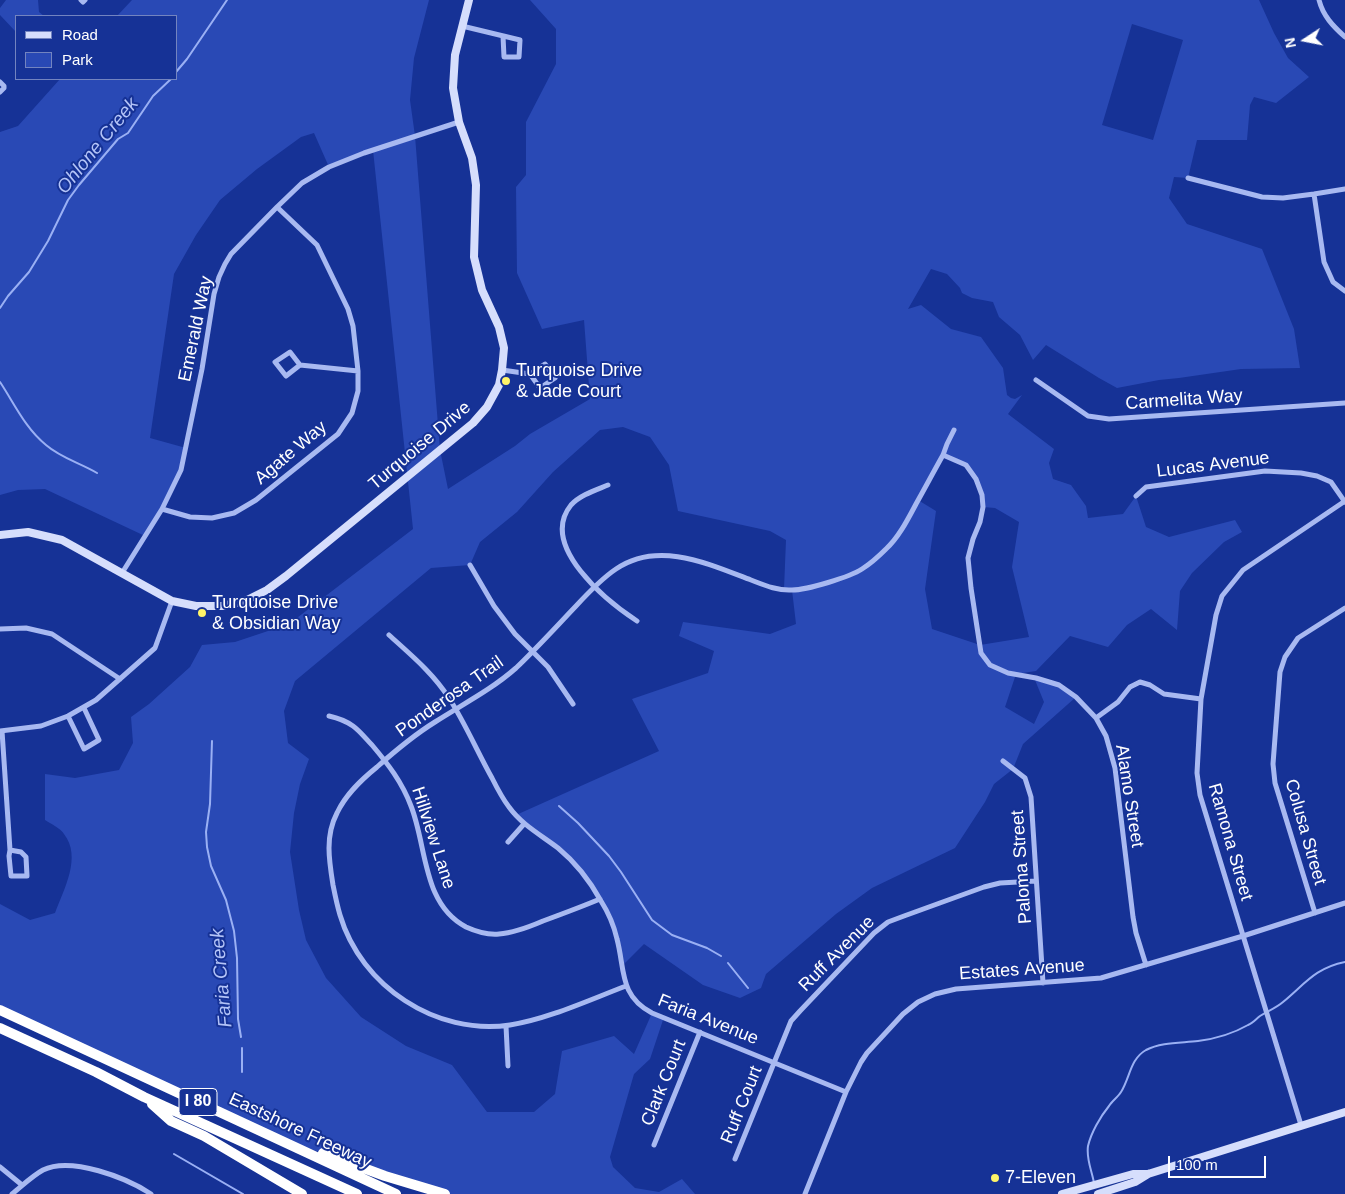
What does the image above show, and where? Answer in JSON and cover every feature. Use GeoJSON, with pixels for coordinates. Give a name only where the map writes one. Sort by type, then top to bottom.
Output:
{"type":"FeatureCollection","features":[{"type":"Feature","properties":{"kind":"highway","name":"Eastshore Freeway"},"geometry":{"type":"LineString","coordinates":[[0,1010],[396,1194]]}},
{"type":"Feature","properties":{"kind":"highway","name":"Eastshore Freeway"},"geometry":{"type":"LineString","coordinates":[[0,1028],[96,1072],[144,1097],[356,1194]]}},
{"type":"Feature","properties":{"kind":"highway"},"geometry":{"type":"LineString","coordinates":[[144,1097],[171,1121],[204,1136],[302,1194]]}},
{"type":"Feature","properties":{"kind":"highway"},"geometry":{"type":"LineString","coordinates":[[258,1130],[385,1176],[445,1194]]}},
{"type":"Feature","properties":{"kind":"street"},"geometry":{"type":"LineString","coordinates":[[81,0],[83,2],[85,0]]}},
{"type":"Feature","properties":{"kind":"street","name":"Turquoise Drive"},"geometry":{"type":"LineString","coordinates":[[0,535],[28,532],[62,540],[172,601],[196,606],[222,606],[244,601],[267,590],[286,576],[472,423],[487,407],[499,385],[504,348],[499,327],[482,290],[474,257],[476,185],[472,158],[459,122],[453,88],[455,55],[469,0]]}},
{"type":"Feature","properties":{"kind":"street"},"geometry":{"type":"LineString","coordinates":[[1318,0],[1332,25],[1345,37]]}},
{"type":"Feature","properties":{"kind":"street"},"geometry":{"type":"LineString","coordinates":[[462,26],[520,40],[519,57],[504,57],[503,36]]}},
{"type":"Feature","properties":{"kind":"street"},"geometry":{"type":"LineString","coordinates":[[0,82],[4,88],[0,92]]}},
{"type":"Feature","properties":{"kind":"street","name":"Emerald Way"},"geometry":{"type":"LineString","coordinates":[[122,573],[162,510],[181,470],[202,369],[214,294],[219,277],[232,254],[302,184],[329,167],[364,152],[459,122]]}},
{"type":"Feature","properties":{"kind":"street"},"geometry":{"type":"LineString","coordinates":[[1188,178],[1262,197],[1283,198],[1345,189]]}},
{"type":"Feature","properties":{"kind":"street"},"geometry":{"type":"LineString","coordinates":[[1314,194],[1324,262],[1333,282],[1345,291]]}},
{"type":"Feature","properties":{"kind":"street","name":"Agate Way"},"geometry":{"type":"LineString","coordinates":[[162,510],[190,517],[212,518],[234,513],[256,500],[338,434],[352,413],[358,392],[358,372],[353,326],[348,309],[317,246],[277,207]]}},
{"type":"Feature","properties":{"kind":"street"},"geometry":{"type":"LineString","coordinates":[[300,366],[290,352],[275,362],[286,376],[300,366],[358,372]]}},
{"type":"Feature","properties":{"kind":"street"},"geometry":{"type":"LineString","coordinates":[[502,370],[530,374],[545,364],[555,378],[540,388],[530,374]]}},
{"type":"Feature","properties":{"kind":"street","name":"Carmelita Way"},"geometry":{"type":"LineString","coordinates":[[1036,380],[1088,416],[1109,419],[1345,403]]}},
{"type":"Feature","properties":{"kind":"street","name":"Ponderosa Trail"},"geometry":{"type":"LineString","coordinates":[[626,986],[536,1019],[506,1026],[460,1024],[437,1017],[401,999],[372,974],[359,956],[349,939],[338,909],[329,862],[328,845],[336,814],[345,798],[384,760],[417,734],[498,683],[517,667],[594,587],[618,567],[637,559],[657,555],[677,556],[698,561],[770,587],[792,590],[834,580],[862,570],[888,548],[905,523],[943,455],[954,430]]}},
{"type":"Feature","properties":{"kind":"street","name":"Alamo Street"},"geometry":{"type":"LineString","coordinates":[[943,455],[966,465],[976,479],[982,495],[983,507],[980,522],[968,558],[981,654],[990,666],[1008,674],[1036,678],[1059,685],[1076,697],[1096,718],[1106,736],[1115,768],[1133,917],[1146,965]]}},
{"type":"Feature","properties":{"kind":"street","name":"Lucas Avenue"},"geometry":{"type":"LineString","coordinates":[[1136,496],[1146,487],[1265,471],[1301,473],[1316,476],[1331,482],[1345,501]]}},
{"type":"Feature","properties":{"kind":"street"},"geometry":{"type":"LineString","coordinates":[[608,484],[576,500],[566,513],[563,532],[565,543],[576,565],[594,587],[613,604],[637,621]]}},
{"type":"Feature","properties":{"kind":"street","name":"Ramona Street"},"geometry":{"type":"LineString","coordinates":[[1301,1125],[1200,795],[1197,772],[1201,699],[1216,615],[1222,596],[1243,570],[1345,501]]}},
{"type":"Feature","properties":{"kind":"street"},"geometry":{"type":"LineString","coordinates":[[470,565],[494,606],[515,634],[548,667],[573,704]]}},
{"type":"Feature","properties":{"kind":"street"},"geometry":{"type":"LineString","coordinates":[[10,850],[21,852],[26,857],[27,876],[11,876],[1,731],[41,726],[68,716],[96,700],[155,648],[172,601]]}},
{"type":"Feature","properties":{"kind":"street","name":"Colusa Street"},"geometry":{"type":"LineString","coordinates":[[1315,913],[1275,783],[1273,764],[1280,672],[1285,657],[1298,638],[1345,608]]}},
{"type":"Feature","properties":{"kind":"street"},"geometry":{"type":"LineString","coordinates":[[0,629],[26,628],[52,634],[120,679]]}},
{"type":"Feature","properties":{"kind":"street","name":"Faria Avenue"},"geometry":{"type":"LineString","coordinates":[[389,635],[440,684],[508,806],[524,824],[573,862],[586,878],[608,913],[617,937],[626,986],[641,1007],[846,1092]]}},
{"type":"Feature","properties":{"kind":"street"},"geometry":{"type":"LineString","coordinates":[[1096,718],[1118,702],[1130,687],[1140,682],[1150,685],[1164,694],[1201,699]]}},
{"type":"Feature","properties":{"kind":"street"},"geometry":{"type":"LineString","coordinates":[[68,716],[84,749],[99,740],[84,708]]}},
{"type":"Feature","properties":{"kind":"street","name":"Hillview Lane"},"geometry":{"type":"LineString","coordinates":[[329,716],[342,719],[355,727],[384,760],[403,787],[412,807],[435,892],[442,906],[461,924],[488,934],[500,934],[516,931],[600,899]]}},
{"type":"Feature","properties":{"kind":"street","name":"Paloma Street"},"geometry":{"type":"LineString","coordinates":[[1003,761],[1025,778],[1031,797],[1044,983]]}},
{"type":"Feature","properties":{"kind":"street"},"geometry":{"type":"LineString","coordinates":[[508,842],[524,824]]}},
{"type":"Feature","properties":{"kind":"street","name":"Ruff Avenue"},"geometry":{"type":"LineString","coordinates":[[774,1062],[795,1016],[874,933],[888,922],[984,887],[1000,883],[1036,881]]}},
{"type":"Feature","properties":{"kind":"street","name":"Estates Avenue"},"geometry":{"type":"LineString","coordinates":[[806,1194],[846,1092],[861,1062],[903,1014],[918,1002],[935,994],[956,989],[1101,978],[1243,936],[1345,903]]}},
{"type":"Feature","properties":{"kind":"street"},"geometry":{"type":"LineString","coordinates":[[506,1026],[508,1066]]}},
{"type":"Feature","properties":{"kind":"street","name":"Clark Court"},"geometry":{"type":"LineString","coordinates":[[654,1145],[700,1032]]}},
{"type":"Feature","properties":{"kind":"street","name":"Ruff Court"},"geometry":{"type":"LineString","coordinates":[[735,1159],[774,1062]]}},
{"type":"Feature","properties":{"kind":"street"},"geometry":{"type":"LineString","coordinates":[[1098,1194],[1136,1182],[1148,1174],[1345,1112]]}},
{"type":"Feature","properties":{"kind":"street"},"geometry":{"type":"LineString","coordinates":[[12,1194],[44,1170],[66,1165],[101,1171],[139,1186],[151,1194]]}},
{"type":"Feature","properties":{"kind":"street"},"geometry":{"type":"LineString","coordinates":[[0,1167],[22,1185]]}},
{"type":"Feature","properties":{"kind":"street"},"geometry":{"type":"LineString","coordinates":[[1062,1194],[1133,1174],[1148,1174]]}},
{"type":"Feature","properties":{"kind":"green space"},"geometry":{"type":"Polygon","coordinates":[[[6,0],[38,0],[39,12],[43,15],[15,15],[15,31],[0,15],[0,8],[6,0]]]}},
{"type":"Feature","properties":{"kind":"green space"},"geometry":{"type":"Polygon","coordinates":[[[132,0],[429,0],[414,58],[410,100],[415,136],[440,450],[448,489],[515,446],[530,434],[590,399],[584,320],[542,329],[517,273],[516,187],[526,175],[526,122],[556,64],[556,29],[530,0],[1259,0],[1288,58],[1309,77],[1276,103],[1254,97],[1250,105],[1247,140],[1197,140],[1188,178],[1174,177],[1169,198],[1187,224],[1262,249],[1294,329],[1300,368],[1241,369],[1159,380],[1117,388],[1046,345],[1033,360],[1020,335],[999,317],[993,302],[972,298],[962,293],[960,288],[947,274],[931,269],[908,309],[921,305],[951,329],[981,337],[1003,368],[1007,395],[1015,399],[1022,395],[1008,414],[1054,449],[1049,463],[1053,479],[1071,485],[1086,506],[1088,518],[1123,514],[1136,496],[1146,527],[1169,537],[1235,520],[1242,532],[1224,542],[1192,573],[1180,591],[1177,630],[1151,609],[1127,625],[1108,647],[1070,636],[1036,671],[1016,674],[1005,707],[1034,724],[1044,702],[1035,680],[1059,685],[1076,697],[1023,744],[1013,769],[994,784],[985,802],[955,848],[872,888],[836,914],[766,974],[761,988],[740,998],[703,985],[644,944],[622,966],[608,913],[573,862],[516,815],[659,751],[632,699],[708,673],[714,651],[679,636],[683,622],[770,634],[796,624],[792,590],[784,589],[786,540],[770,531],[678,511],[669,465],[650,437],[623,427],[600,430],[553,472],[517,512],[480,542],[470,565],[431,568],[295,681],[284,711],[288,743],[309,759],[300,784],[294,813],[290,852],[299,910],[306,940],[326,978],[361,1017],[406,1046],[452,1065],[487,1112],[534,1112],[555,1094],[562,1051],[614,1036],[634,1054],[652,1013],[664,1017],[650,1059],[634,1074],[610,1157],[613,1167],[635,1188],[659,1192],[682,1179],[695,1194],[445,1194],[385,1176],[258,1130],[0,1010],[0,904],[30,920],[55,913],[70,873],[71,853],[69,843],[60,830],[45,820],[45,774],[75,778],[119,770],[133,743],[131,717],[149,704],[190,667],[202,645],[235,642],[289,624],[413,529],[373,150],[329,167],[314,133],[301,137],[257,169],[220,200],[196,235],[174,274],[150,438],[186,448],[181,470],[145,536],[45,489],[18,490],[0,495],[0,132],[18,126],[59,80],[178,80],[178,15],[118,15],[132,0]],[[1132,24],[1102,125],[1153,140],[1183,40],[1132,24]],[[943,455],[918,500],[936,511],[925,589],[932,629],[980,645],[1029,637],[1012,567],[1019,522],[995,508],[983,507],[982,495],[966,465],[943,455]]]}},
{"type":"Feature","properties":{"kind":"waterway","name":"Ohlone Creek"},"geometry":{"type":"LineString","coordinates":[[178,70],[227,0]]}},
{"type":"Feature","properties":{"kind":"waterway","name":"Ohlone Creek"},"geometry":{"type":"LineString","coordinates":[[0,308],[29,272],[48,241],[68,200],[79,185],[118,139],[128,133],[153,96],[170,80]]}},
{"type":"Feature","properties":{"kind":"waterway"},"geometry":{"type":"LineString","coordinates":[[0,382],[26,423],[46,445],[97,473]]}},
{"type":"Feature","properties":{"kind":"waterway","name":"Faria Creek"},"geometry":{"type":"LineString","coordinates":[[212,741],[210,804],[206,832],[207,847],[211,866],[226,900],[234,931],[237,958],[238,1019],[241,1037]]}},
{"type":"Feature","properties":{"kind":"waterway"},"geometry":{"type":"LineString","coordinates":[[559,806],[609,856],[652,920],[672,935],[707,948],[721,956]]}},
{"type":"Feature","properties":{"kind":"waterway"},"geometry":{"type":"LineString","coordinates":[[1094,1183],[1088,1156],[1089,1141],[1102,1115],[1124,1087],[1133,1064],[1141,1054],[1152,1047],[1204,1040],[1237,1031],[1280,1004],[1318,973],[1326,968],[1345,962]]}},
{"type":"Feature","properties":{"kind":"waterway"},"geometry":{"type":"LineString","coordinates":[[728,963],[748,988]]}},
{"type":"Feature","properties":{"kind":"waterway","name":"Faria Creek"},"geometry":{"type":"LineString","coordinates":[[242,1048],[242,1072]]}},
{"type":"Feature","properties":{"kind":"waterway","name":"Faria Creek"},"geometry":{"type":"LineString","coordinates":[[174,1154],[243,1194]]}},
{"type":"Feature","properties":{"kind":"place","name":"Turquoise Drive & Jade Court"},"geometry":{"type":"Point","coordinates":[506,381]}},
{"type":"Feature","properties":{"kind":"place","name":"Turquoise Drive & Obsidian Way"},"geometry":{"type":"Point","coordinates":[202,613]}},
{"type":"Feature","properties":{"kind":"place","name":"7-Eleven"},"geometry":{"type":"Point","coordinates":[995,1178]}}]}
